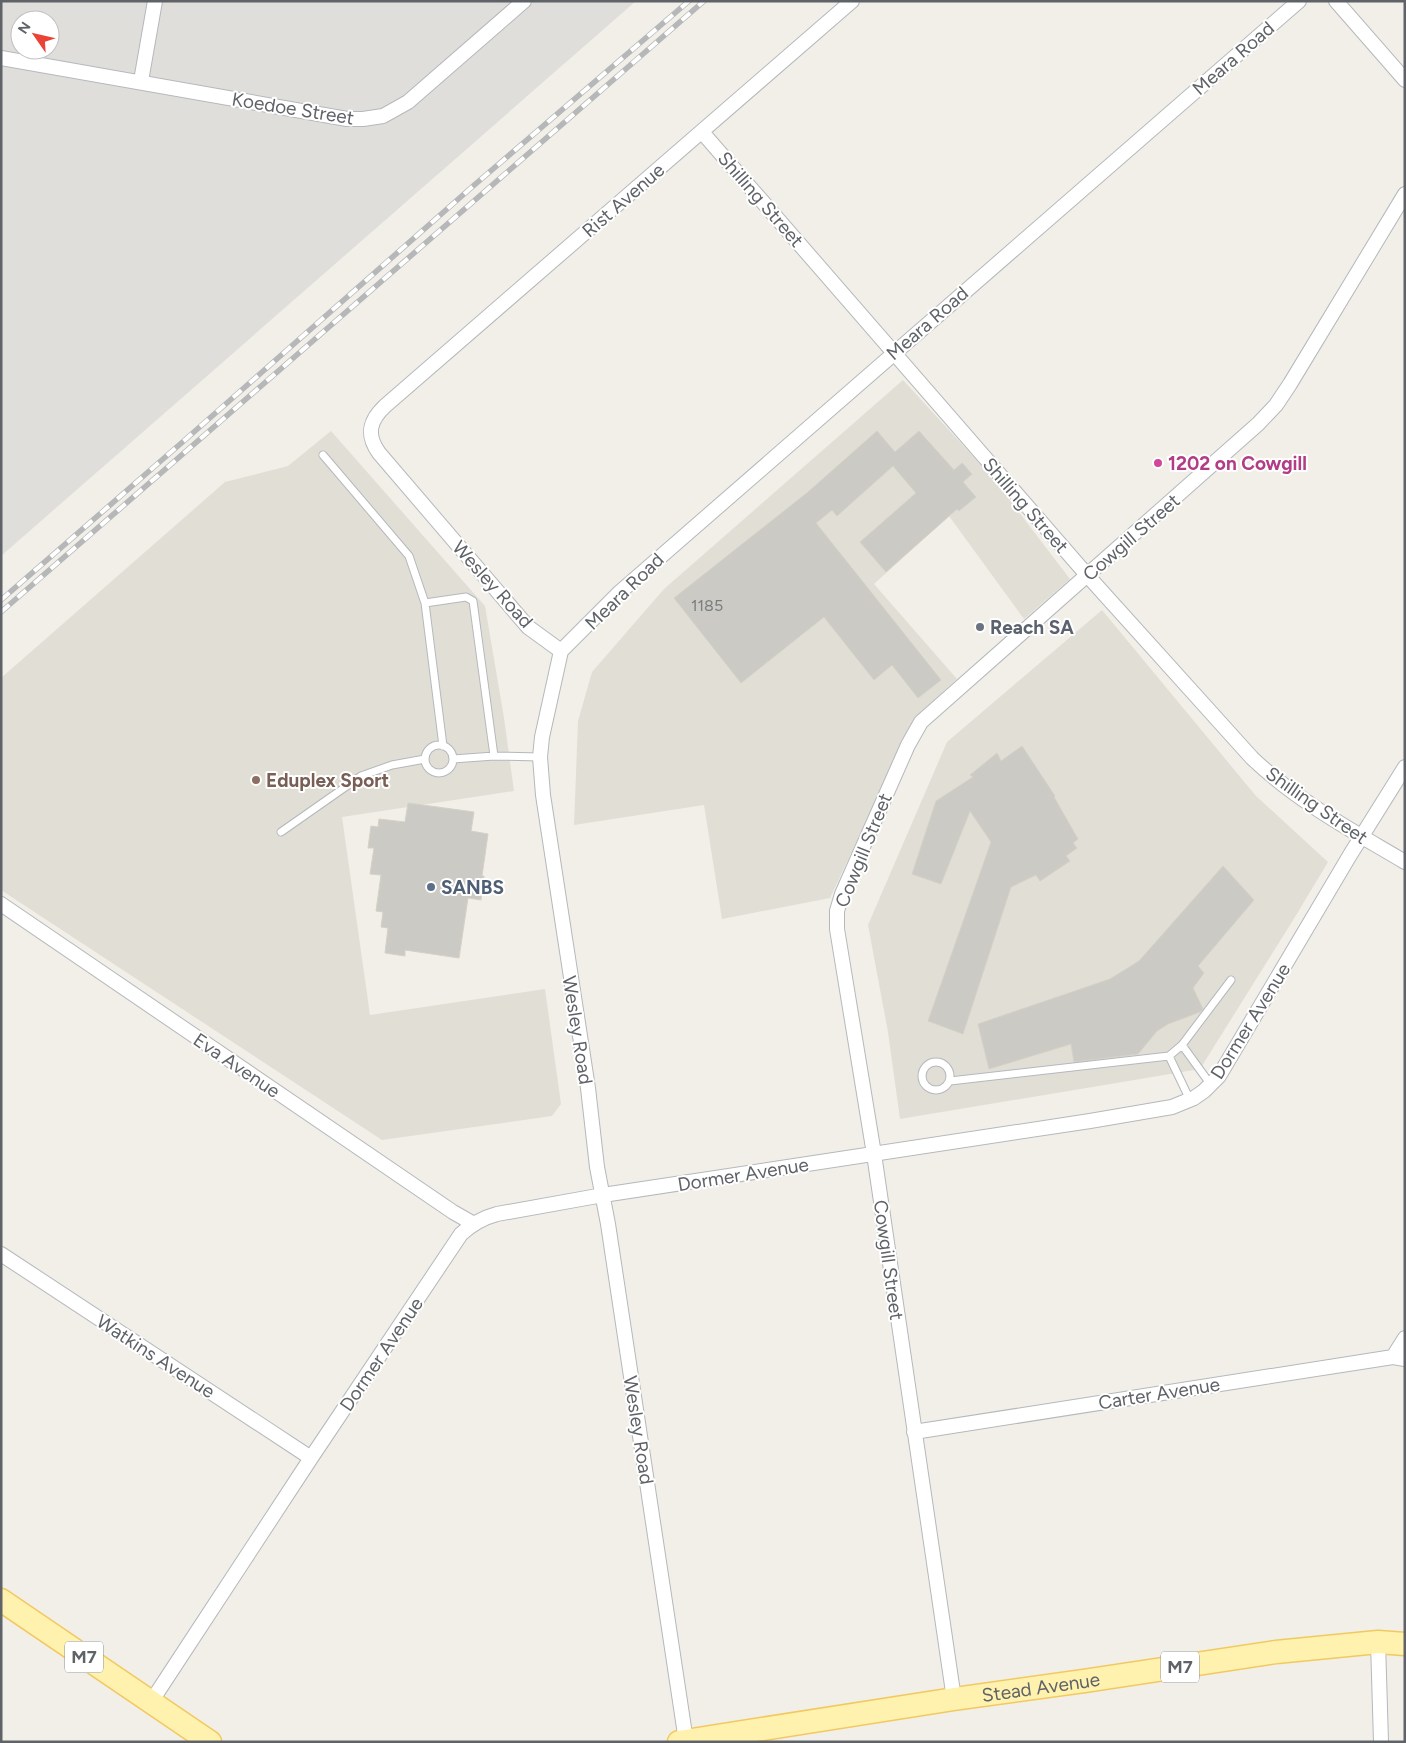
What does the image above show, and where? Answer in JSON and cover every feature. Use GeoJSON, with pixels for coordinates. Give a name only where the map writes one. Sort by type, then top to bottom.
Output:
{"type":"FeatureCollection","features":[{"type":"Feature","properties":{"kind":"main road","name":"M7"},"geometry":{"type":"LineString","coordinates":[[1,1600],[210,1742]]}},
{"type":"Feature","properties":{"kind":"main road","name":"Stead Avenue"},"geometry":{"type":"LineString","coordinates":[[682,1741],[1276,1652],[1378,1642],[1405,1644]]}},
{"type":"Feature","properties":{"kind":"street"},"geometry":{"type":"LineString","coordinates":[[141,81],[155,1]]}},
{"type":"Feature","properties":{"kind":"street","name":"Koedoe Street"},"geometry":{"type":"LineString","coordinates":[[1,58],[141,81],[347,119],[362,119],[383,116],[408,102],[524,1]]}},
{"type":"Feature","properties":{"kind":"street","name":"Rist Avenue"},"geometry":{"type":"LineString","coordinates":[[393,398],[852,1]]}},
{"type":"Feature","properties":{"kind":"street","name":"Meara Road"},"geometry":{"type":"LineString","coordinates":[[561,651],[620,592],[1299,1]]}},
{"type":"Feature","properties":{"kind":"street"},"geometry":{"type":"LineString","coordinates":[[1336,1],[1405,80]]}},
{"type":"Feature","properties":{"kind":"street","name":"Shilling Street"},"geometry":{"type":"LineString","coordinates":[[702,132],[1087,575],[1252,758],[1271,776],[1309,804],[1405,862]]}},
{"type":"Feature","properties":{"kind":"street","name":"Cowgill Street"},"geometry":{"type":"LineString","coordinates":[[954,1699],[874,1154],[837,929],[837,911],[842,894],[908,745],[921,722],[1243,439],[1276,404],[1405,194]]}},
{"type":"Feature","properties":{"kind":"street","name":"Wesley Road"},"geometry":{"type":"LineString","coordinates":[[393,398],[376,414],[370,432],[372,444],[528,627],[561,651],[545,718],[540,757],[543,795],[588,1088],[597,1167],[603,1195],[682,1741]]}},
{"type":"Feature","properties":{"kind":"street","name":"Dormer Avenue"},"geometry":{"type":"LineString","coordinates":[[151,1702],[461,1234],[474,1224],[484,1218],[507,1212],[603,1195],[1090,1122],[1172,1106],[1191,1100],[1211,1085],[1219,1076],[1405,767]]}},
{"type":"Feature","properties":{"kind":"street","name":"Eva Avenue"},"geometry":{"type":"LineString","coordinates":[[1,904],[453,1212],[474,1224]]}},
{"type":"Feature","properties":{"kind":"street","name":"Watkins Avenue"},"geometry":{"type":"LineString","coordinates":[[1,1254],[311,1458]]}},
{"type":"Feature","properties":{"kind":"street"},"geometry":{"type":"LineString","coordinates":[[1399,1358],[1405,1338]]}},
{"type":"Feature","properties":{"kind":"street","name":"Carter Avenue"},"geometry":{"type":"LineString","coordinates":[[914,1432],[1399,1358]]}},
{"type":"Feature","properties":{"kind":"street"},"geometry":{"type":"LineString","coordinates":[[1378,1642],[1381,1742]]}},
{"type":"Feature","properties":{"kind":"lane"},"geometry":{"type":"LineString","coordinates":[[323,455],[410,556],[425,603],[444,746]]}},
{"type":"Feature","properties":{"kind":"lane"},"geometry":{"type":"LineString","coordinates":[[425,603],[466,597],[473,601],[494,756]]}},
{"type":"Feature","properties":{"kind":"lane"},"geometry":{"type":"LineString","coordinates":[[439,745],[444,746],[450,751],[453,759],[450,767],[439,773],[431,770],[425,759],[431,748],[439,745]]}},
{"type":"Feature","properties":{"kind":"lane"},"geometry":{"type":"LineString","coordinates":[[453,759],[494,756],[540,757]]}},
{"type":"Feature","properties":{"kind":"lane"},"geometry":{"type":"LineString","coordinates":[[281,832],[361,776],[392,765],[425,759]]}},
{"type":"Feature","properties":{"kind":"lane"},"geometry":{"type":"LineString","coordinates":[[950,1081],[949,1071],[942,1063],[931,1063],[923,1071],[923,1082],[926,1087],[937,1091],[946,1086],[950,1081],[1169,1056],[1182,1045],[1231,980]]}},
{"type":"Feature","properties":{"kind":"lane"},"geometry":{"type":"LineString","coordinates":[[1182,1045],[1211,1085]]}},
{"type":"Feature","properties":{"kind":"lane"},"geometry":{"type":"LineString","coordinates":[[1169,1056],[1191,1100]]}},
{"type":"Feature","properties":{"kind":"shaded area"},"geometry":{"type":"Polygon","coordinates":[[[1,1],[636,1],[1,556],[1,1]]]}},
{"type":"Feature","properties":{"kind":"shaded area"},"geometry":{"type":"Polygon","coordinates":[[[903,380],[992,477],[1070,579],[1024,619],[949,516],[874,584],[957,679],[915,717],[830,898],[722,919],[704,805],[574,825],[578,721],[592,672],[664,589],[903,380]]]}},
{"type":"Feature","properties":{"kind":"shaded area","name":"Eduplex Sport"},"geometry":{"type":"Polygon","coordinates":[[[331,431],[485,606],[514,791],[342,817],[370,1015],[545,989],[561,1104],[552,1116],[382,1140],[1,890],[1,678],[225,482],[288,466],[331,431]]]}},
{"type":"Feature","properties":{"kind":"shaded area"},"geometry":{"type":"Polygon","coordinates":[[[1102,610],[1256,796],[1328,862],[1200,1069],[900,1119],[888,1032],[868,925],[947,742],[1102,610]]]}},
{"type":"Feature","properties":{"kind":"building"},"geometry":{"type":"Polygon","coordinates":[[[877,431],[895,452],[919,431],[954,470],[962,463],[972,474],[963,482],[976,497],[959,511],[957,509],[886,572],[860,542],[916,493],[893,466],[837,516],[832,510],[816,523],[941,680],[918,698],[892,665],[874,680],[824,617],[741,683],[674,598],[808,492],[877,431]]]}},
{"type":"Feature","properties":{"kind":"building"},"geometry":{"type":"Polygon","coordinates":[[[1022,746],[1055,796],[1078,839],[1073,843],[1077,848],[1066,856],[1070,861],[1040,881],[1036,875],[1011,887],[963,1034],[928,1021],[991,842],[970,811],[941,884],[912,874],[936,801],[973,777],[970,775],[997,753],[1001,761],[1022,746]]]}},
{"type":"Feature","properties":{"kind":"building","name":"SANBS"},"geometry":{"type":"Polygon","coordinates":[[[408,803],[474,812],[471,831],[488,834],[482,876],[484,876],[481,900],[468,898],[459,958],[405,950],[405,956],[385,953],[388,928],[381,927],[383,912],[376,911],[381,875],[370,874],[374,848],[368,848],[371,826],[378,827],[379,819],[405,822],[408,803]]]}},
{"type":"Feature","properties":{"kind":"building"},"geometry":{"type":"Polygon","coordinates":[[[1223,866],[1254,900],[1198,966],[1204,973],[1193,988],[1203,1009],[1200,1012],[1168,1024],[1157,1031],[1138,1054],[1074,1062],[1071,1044],[989,1069],[978,1024],[1110,979],[1139,961],[1223,866]]]}},
{"type":"Feature","properties":{"kind":"railway"},"geometry":{"type":"LineString","coordinates":[[1,600],[472,187],[689,1]]}},
{"type":"Feature","properties":{"kind":"railway"},"geometry":{"type":"LineString","coordinates":[[1,612],[704,1]]}},
{"type":"Feature","properties":{"kind":"place","name":"1202 on Cowgill"},"geometry":{"type":"Point","coordinates":[1158,463]}},
{"type":"Feature","properties":{"kind":"place","name":"Reach SA"},"geometry":{"type":"Point","coordinates":[980,627]}},
{"type":"Feature","properties":{"kind":"place","name":"Eduplex Sport"},"geometry":{"type":"Point","coordinates":[256,780]}},
{"type":"Feature","properties":{"kind":"place","name":"SANBS"},"geometry":{"type":"Point","coordinates":[431,887]}}]}
